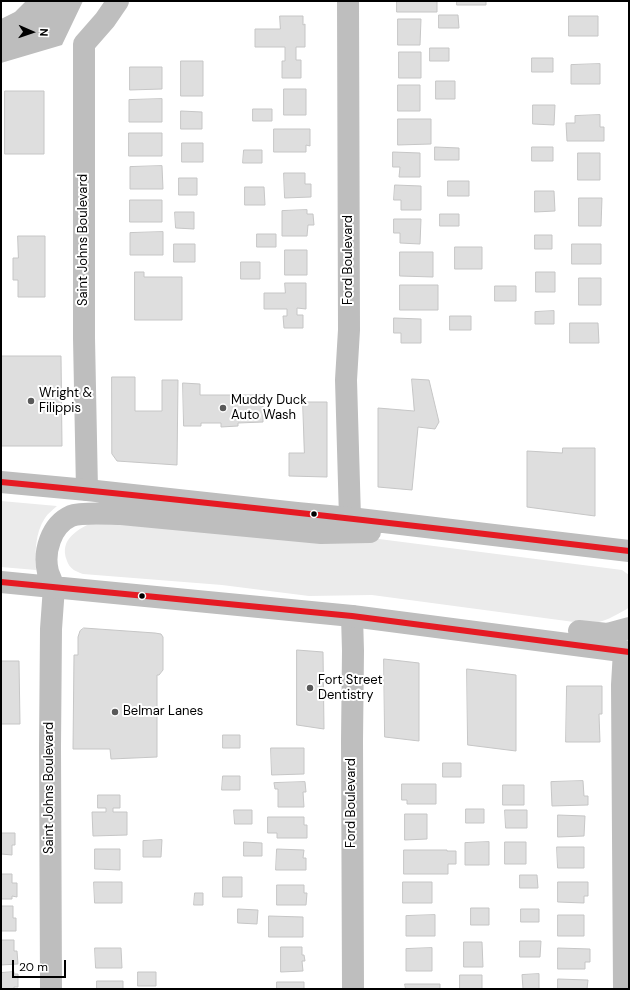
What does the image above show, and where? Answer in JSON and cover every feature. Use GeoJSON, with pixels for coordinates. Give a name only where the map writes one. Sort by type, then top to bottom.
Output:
{"type":"FeatureCollection","features":[{"type":"Feature","properties":{"kind":"street","name":"Saint Johns Boulevard"},"geometry":{"type":"LineString","coordinates":[[87,490],[84,323],[84,44],[105,20],[118,1]]}},
{"type":"Feature","properties":{"kind":"street","name":"Ford Boulevard"},"geometry":{"type":"LineString","coordinates":[[348,1],[349,330],[346,380],[350,518]]}},
{"type":"Feature","properties":{"kind":"street"},"geometry":{"type":"LineString","coordinates":[[1,482],[350,518],[629,551]]}},
{"type":"Feature","properties":{"kind":"street"},"geometry":{"type":"LineString","coordinates":[[54,587],[48,572],[47,557],[49,546],[58,525],[73,515],[122,514],[321,533],[367,532],[421,527]]}},
{"type":"Feature","properties":{"kind":"street"},"geometry":{"type":"LineString","coordinates":[[606,549],[629,560]]}},
{"type":"Feature","properties":{"kind":"street"},"geometry":{"type":"LineString","coordinates":[[1,582],[352,616],[626,652],[622,685],[624,989]]}},
{"type":"Feature","properties":{"kind":"street","name":"Saint Johns Boulevard"},"geometry":{"type":"LineString","coordinates":[[51,989],[50,731],[51,629],[54,587]]}},
{"type":"Feature","properties":{"kind":"street"},"geometry":{"type":"LineString","coordinates":[[352,616],[372,605],[607,634],[629,628]]}},
{"type":"Feature","properties":{"kind":"street","name":"Ford Boulevard"},"geometry":{"type":"LineString","coordinates":[[352,616],[354,651],[352,741],[353,989]]}},
{"type":"Feature","properties":{"kind":"shaded area"},"geometry":{"type":"Polygon","coordinates":[[[26,1],[83,1],[62,45],[1,63],[1,19],[15,12],[26,1]]]}},
{"type":"Feature","properties":{"kind":"shaded area"},"geometry":{"type":"Polygon","coordinates":[[[1,501],[57,506],[46,516],[37,536],[36,570],[1,567],[1,501]]]}},
{"type":"Feature","properties":{"kind":"shaded area"},"geometry":{"type":"Polygon","coordinates":[[[96,520],[319,540],[379,539],[622,570],[629,575],[629,607],[600,622],[589,624],[372,595],[309,596],[222,585],[83,574],[73,569],[68,564],[65,546],[72,535],[96,520]]]}},
{"type":"Feature","properties":{"kind":"building"},"geometry":{"type":"Polygon","coordinates":[[[397,1],[437,1],[437,12],[397,12],[397,1]]]}},
{"type":"Feature","properties":{"kind":"building"},"geometry":{"type":"Polygon","coordinates":[[[457,1],[486,1],[486,5],[457,5],[457,1]]]}},
{"type":"Feature","properties":{"kind":"building"},"geometry":{"type":"Polygon","coordinates":[[[439,15],[458,15],[459,28],[439,28],[439,15]]]}},
{"type":"Feature","properties":{"kind":"building"},"geometry":{"type":"Polygon","coordinates":[[[280,16],[303,16],[303,25],[305,24],[305,47],[296,47],[296,60],[301,60],[301,78],[282,78],[282,61],[285,61],[285,47],[255,47],[255,29],[280,29],[280,16]]]}},
{"type":"Feature","properties":{"kind":"building"},"geometry":{"type":"Polygon","coordinates":[[[569,16],[598,16],[598,36],[569,36],[569,16]]]}},
{"type":"Feature","properties":{"kind":"building"},"geometry":{"type":"Polygon","coordinates":[[[398,19],[421,19],[420,45],[398,45],[398,19]]]}},
{"type":"Feature","properties":{"kind":"building"},"geometry":{"type":"Polygon","coordinates":[[[430,48],[449,48],[449,61],[430,61],[430,48]]]}},
{"type":"Feature","properties":{"kind":"building"},"geometry":{"type":"Polygon","coordinates":[[[399,52],[421,52],[421,78],[399,78],[399,52]]]}},
{"type":"Feature","properties":{"kind":"building"},"geometry":{"type":"Polygon","coordinates":[[[532,58],[553,58],[553,72],[532,72],[532,58]]]}},
{"type":"Feature","properties":{"kind":"building"},"geometry":{"type":"Polygon","coordinates":[[[181,61],[203,61],[203,96],[181,96],[181,61]]]}},
{"type":"Feature","properties":{"kind":"building"},"geometry":{"type":"Polygon","coordinates":[[[600,64],[600,84],[571,84],[571,65],[600,64]]]}},
{"type":"Feature","properties":{"kind":"building"},"geometry":{"type":"Polygon","coordinates":[[[130,67],[162,67],[162,89],[130,90],[130,67]]]}},
{"type":"Feature","properties":{"kind":"building"},"geometry":{"type":"Polygon","coordinates":[[[436,81],[455,81],[455,99],[436,99],[436,81]]]}},
{"type":"Feature","properties":{"kind":"building"},"geometry":{"type":"Polygon","coordinates":[[[398,85],[420,85],[420,111],[398,111],[398,85]]]}},
{"type":"Feature","properties":{"kind":"building"},"geometry":{"type":"Polygon","coordinates":[[[284,89],[306,89],[306,115],[284,115],[284,89]]]}},
{"type":"Feature","properties":{"kind":"building"},"geometry":{"type":"Polygon","coordinates":[[[5,91],[44,91],[44,154],[5,154],[5,91]]]}},
{"type":"Feature","properties":{"kind":"building"},"geometry":{"type":"Polygon","coordinates":[[[162,99],[162,122],[129,122],[129,100],[162,99]]]}},
{"type":"Feature","properties":{"kind":"building"},"geometry":{"type":"Polygon","coordinates":[[[533,105],[555,105],[554,125],[533,124],[533,105]]]}},
{"type":"Feature","properties":{"kind":"building"},"geometry":{"type":"Polygon","coordinates":[[[253,109],[272,109],[272,121],[253,121],[253,109]]]}},
{"type":"Feature","properties":{"kind":"building"},"geometry":{"type":"Polygon","coordinates":[[[181,111],[202,112],[202,129],[181,129],[181,111]]]}},
{"type":"Feature","properties":{"kind":"building"},"geometry":{"type":"Polygon","coordinates":[[[600,115],[600,127],[604,127],[604,141],[567,141],[566,123],[575,123],[575,116],[600,115]]]}},
{"type":"Feature","properties":{"kind":"building"},"geometry":{"type":"Polygon","coordinates":[[[398,119],[431,119],[431,144],[398,145],[398,119]]]}},
{"type":"Feature","properties":{"kind":"building"},"geometry":{"type":"Polygon","coordinates":[[[274,129],[310,129],[310,146],[306,145],[306,152],[274,152],[274,129]]]}},
{"type":"Feature","properties":{"kind":"building"},"geometry":{"type":"Polygon","coordinates":[[[129,133],[162,133],[162,156],[129,156],[129,133]]]}},
{"type":"Feature","properties":{"kind":"building"},"geometry":{"type":"Polygon","coordinates":[[[182,143],[203,143],[203,162],[182,162],[182,143]]]}},
{"type":"Feature","properties":{"kind":"building"},"geometry":{"type":"Polygon","coordinates":[[[435,147],[459,148],[459,160],[435,160],[435,147]]]}},
{"type":"Feature","properties":{"kind":"building"},"geometry":{"type":"Polygon","coordinates":[[[532,147],[553,147],[553,161],[532,161],[532,147]]]}},
{"type":"Feature","properties":{"kind":"building"},"geometry":{"type":"Polygon","coordinates":[[[244,150],[262,150],[262,163],[243,163],[244,150]]]}},
{"type":"Feature","properties":{"kind":"building"},"geometry":{"type":"Polygon","coordinates":[[[393,152],[420,153],[420,177],[399,177],[400,167],[393,167],[393,152]]]}},
{"type":"Feature","properties":{"kind":"building"},"geometry":{"type":"Polygon","coordinates":[[[578,153],[600,153],[600,180],[578,180],[578,153]]]}},
{"type":"Feature","properties":{"kind":"building"},"geometry":{"type":"Polygon","coordinates":[[[162,166],[163,189],[130,189],[130,167],[162,166]]]}},
{"type":"Feature","properties":{"kind":"building"},"geometry":{"type":"Polygon","coordinates":[[[284,173],[305,173],[305,184],[311,184],[311,197],[285,198],[284,173]]]}},
{"type":"Feature","properties":{"kind":"building"},"geometry":{"type":"Polygon","coordinates":[[[179,178],[197,178],[197,195],[179,195],[179,178]]]}},
{"type":"Feature","properties":{"kind":"building"},"geometry":{"type":"Polygon","coordinates":[[[448,181],[469,181],[469,196],[448,196],[448,181]]]}},
{"type":"Feature","properties":{"kind":"building"},"geometry":{"type":"Polygon","coordinates":[[[395,185],[421,186],[421,210],[401,210],[401,200],[394,200],[395,185]]]}},
{"type":"Feature","properties":{"kind":"building"},"geometry":{"type":"Polygon","coordinates":[[[245,187],[264,187],[265,205],[245,205],[245,187]]]}},
{"type":"Feature","properties":{"kind":"building"},"geometry":{"type":"Polygon","coordinates":[[[535,191],[554,191],[555,211],[535,212],[535,191]]]}},
{"type":"Feature","properties":{"kind":"building"},"geometry":{"type":"Polygon","coordinates":[[[579,198],[602,198],[601,226],[579,226],[579,198]]]}},
{"type":"Feature","properties":{"kind":"building"},"geometry":{"type":"Polygon","coordinates":[[[130,200],[162,200],[162,222],[130,222],[130,200]]]}},
{"type":"Feature","properties":{"kind":"building"},"geometry":{"type":"Polygon","coordinates":[[[307,210],[307,214],[313,214],[314,225],[308,225],[307,236],[282,236],[282,211],[307,210]]]}},
{"type":"Feature","properties":{"kind":"building"},"geometry":{"type":"Polygon","coordinates":[[[175,212],[194,212],[194,229],[176,228],[175,212]]]}},
{"type":"Feature","properties":{"kind":"building"},"geometry":{"type":"Polygon","coordinates":[[[440,214],[459,214],[459,226],[440,226],[440,214]]]}},
{"type":"Feature","properties":{"kind":"building"},"geometry":{"type":"Polygon","coordinates":[[[394,219],[421,219],[420,244],[400,243],[400,233],[394,233],[394,219]]]}},
{"type":"Feature","properties":{"kind":"building"},"geometry":{"type":"Polygon","coordinates":[[[163,232],[163,255],[130,255],[130,233],[163,232]]]}},
{"type":"Feature","properties":{"kind":"building"},"geometry":{"type":"Polygon","coordinates":[[[257,234],[276,234],[276,247],[257,247],[257,234]]]}},
{"type":"Feature","properties":{"kind":"building"},"geometry":{"type":"Polygon","coordinates":[[[535,235],[552,235],[552,249],[535,249],[535,235]]]}},
{"type":"Feature","properties":{"kind":"building"},"geometry":{"type":"Polygon","coordinates":[[[18,236],[45,236],[45,297],[18,297],[18,280],[13,280],[13,258],[18,258],[18,236]]]}},
{"type":"Feature","properties":{"kind":"building"},"geometry":{"type":"Polygon","coordinates":[[[174,244],[195,244],[195,262],[174,262],[174,244]]]}},
{"type":"Feature","properties":{"kind":"building"},"geometry":{"type":"Polygon","coordinates":[[[572,244],[601,244],[601,264],[572,264],[572,244]]]}},
{"type":"Feature","properties":{"kind":"building"},"geometry":{"type":"Polygon","coordinates":[[[455,247],[482,247],[482,269],[455,269],[455,247]]]}},
{"type":"Feature","properties":{"kind":"building"},"geometry":{"type":"Polygon","coordinates":[[[285,250],[307,250],[307,275],[285,275],[285,250]]]}},
{"type":"Feature","properties":{"kind":"building"},"geometry":{"type":"Polygon","coordinates":[[[400,252],[433,252],[433,277],[400,276],[400,252]]]}},
{"type":"Feature","properties":{"kind":"building"},"geometry":{"type":"Polygon","coordinates":[[[241,262],[260,262],[260,279],[241,279],[241,262]]]}},
{"type":"Feature","properties":{"kind":"building"},"geometry":{"type":"Polygon","coordinates":[[[135,272],[144,272],[144,277],[182,277],[182,320],[135,320],[135,272]]]}},
{"type":"Feature","properties":{"kind":"building"},"geometry":{"type":"Polygon","coordinates":[[[536,272],[555,272],[555,292],[536,292],[536,272]]]}},
{"type":"Feature","properties":{"kind":"building"},"geometry":{"type":"Polygon","coordinates":[[[579,278],[601,278],[601,305],[579,305],[579,278]]]}},
{"type":"Feature","properties":{"kind":"building"},"geometry":{"type":"Polygon","coordinates":[[[285,283],[306,283],[306,309],[297,308],[297,315],[303,315],[303,328],[284,328],[283,316],[287,316],[287,309],[264,309],[264,293],[285,293],[285,283]]]}},
{"type":"Feature","properties":{"kind":"building"},"geometry":{"type":"Polygon","coordinates":[[[400,285],[438,285],[438,310],[400,310],[400,285]]]}},
{"type":"Feature","properties":{"kind":"building"},"geometry":{"type":"Polygon","coordinates":[[[495,286],[516,286],[516,301],[495,301],[495,286]]]}},
{"type":"Feature","properties":{"kind":"building"},"geometry":{"type":"Polygon","coordinates":[[[554,311],[554,324],[535,324],[535,312],[554,311]]]}},
{"type":"Feature","properties":{"kind":"building"},"geometry":{"type":"Polygon","coordinates":[[[450,316],[471,316],[471,330],[450,330],[450,316]]]}},
{"type":"Feature","properties":{"kind":"building"},"geometry":{"type":"Polygon","coordinates":[[[394,318],[421,319],[421,343],[401,343],[401,333],[394,333],[394,318]]]}},
{"type":"Feature","properties":{"kind":"building"},"geometry":{"type":"Polygon","coordinates":[[[570,323],[598,323],[599,343],[570,343],[570,323]]]}},
{"type":"Feature","properties":{"kind":"building","name":"Wright & Filippis"},"geometry":{"type":"Polygon","coordinates":[[[1,356],[61,356],[62,446],[1,446],[1,356]]]}},
{"type":"Feature","properties":{"kind":"building"},"geometry":{"type":"Polygon","coordinates":[[[112,377],[135,377],[135,411],[162,411],[162,380],[178,380],[177,465],[117,461],[112,454],[112,377]]]}},
{"type":"Feature","properties":{"kind":"building"},"geometry":{"type":"Polygon","coordinates":[[[412,379],[429,380],[439,422],[435,429],[418,427],[412,490],[378,487],[378,408],[414,411],[412,379]]]}},
{"type":"Feature","properties":{"kind":"building","name":"Muddy Duck Auto Wash"},"geometry":{"type":"Polygon","coordinates":[[[183,383],[200,384],[200,395],[263,395],[263,422],[238,423],[238,426],[221,427],[221,423],[201,423],[201,426],[184,426],[183,383]]]}},
{"type":"Feature","properties":{"kind":"building"},"geometry":{"type":"Polygon","coordinates":[[[303,402],[327,402],[327,477],[289,476],[289,453],[304,453],[303,402]]]}},
{"type":"Feature","properties":{"kind":"building"},"geometry":{"type":"Polygon","coordinates":[[[563,448],[595,448],[595,516],[527,507],[527,451],[562,453],[563,448]]]}},
{"type":"Feature","properties":{"kind":"building","name":"Belmar Lanes"},"geometry":{"type":"Polygon","coordinates":[[[84,628],[155,633],[161,634],[163,637],[163,670],[159,675],[157,675],[157,757],[111,759],[110,749],[73,749],[74,655],[78,655],[78,637],[80,631],[84,628]]]}},
{"type":"Feature","properties":{"kind":"building","name":"Fort Street Dentistry"},"geometry":{"type":"Polygon","coordinates":[[[297,650],[323,652],[324,729],[297,725],[297,650]]]}},
{"type":"Feature","properties":{"kind":"building"},"geometry":{"type":"Polygon","coordinates":[[[384,659],[419,663],[419,741],[385,737],[384,659]]]}},
{"type":"Feature","properties":{"kind":"building"},"geometry":{"type":"Polygon","coordinates":[[[1,661],[19,661],[20,724],[1,724],[1,661]]]}},
{"type":"Feature","properties":{"kind":"building"},"geometry":{"type":"Polygon","coordinates":[[[467,669],[516,675],[516,751],[468,745],[467,669]]]}},
{"type":"Feature","properties":{"kind":"building"},"geometry":{"type":"Polygon","coordinates":[[[567,686],[602,686],[602,714],[599,714],[600,742],[566,742],[567,686]]]}},
{"type":"Feature","properties":{"kind":"building"},"geometry":{"type":"Polygon","coordinates":[[[223,735],[240,735],[240,748],[223,748],[223,735]]]}},
{"type":"Feature","properties":{"kind":"building"},"geometry":{"type":"Polygon","coordinates":[[[271,748],[304,748],[304,774],[272,775],[271,748]]]}},
{"type":"Feature","properties":{"kind":"building"},"geometry":{"type":"Polygon","coordinates":[[[443,763],[461,763],[461,777],[443,777],[443,763]]]}},
{"type":"Feature","properties":{"kind":"building"},"geometry":{"type":"Polygon","coordinates":[[[223,776],[240,776],[240,790],[222,790],[223,776]]]}},
{"type":"Feature","properties":{"kind":"building"},"geometry":{"type":"Polygon","coordinates":[[[583,781],[584,796],[588,796],[588,805],[552,806],[551,782],[583,781]]]}},
{"type":"Feature","properties":{"kind":"building"},"geometry":{"type":"Polygon","coordinates":[[[305,782],[306,792],[303,792],[304,807],[278,807],[278,789],[275,789],[274,783],[305,782]]]}},
{"type":"Feature","properties":{"kind":"building"},"geometry":{"type":"Polygon","coordinates":[[[402,784],[436,784],[436,804],[407,804],[407,800],[402,800],[402,784]]]}},
{"type":"Feature","properties":{"kind":"building"},"geometry":{"type":"Polygon","coordinates":[[[503,785],[524,785],[524,805],[503,805],[503,785]]]}},
{"type":"Feature","properties":{"kind":"building"},"geometry":{"type":"Polygon","coordinates":[[[98,795],[120,795],[120,808],[113,808],[113,812],[127,812],[127,835],[93,836],[92,812],[106,812],[106,808],[98,808],[98,795]]]}},
{"type":"Feature","properties":{"kind":"building"},"geometry":{"type":"Polygon","coordinates":[[[466,809],[484,809],[484,823],[466,823],[466,809]]]}},
{"type":"Feature","properties":{"kind":"building"},"geometry":{"type":"Polygon","coordinates":[[[234,810],[252,810],[252,824],[235,824],[234,810]]]}},
{"type":"Feature","properties":{"kind":"building"},"geometry":{"type":"Polygon","coordinates":[[[505,810],[527,810],[527,828],[506,828],[505,810]]]}},
{"type":"Feature","properties":{"kind":"building"},"geometry":{"type":"Polygon","coordinates":[[[405,814],[427,814],[427,839],[405,840],[405,814]]]}},
{"type":"Feature","properties":{"kind":"building"},"geometry":{"type":"Polygon","coordinates":[[[558,815],[585,816],[584,836],[558,837],[558,815]]]}},
{"type":"Feature","properties":{"kind":"building"},"geometry":{"type":"Polygon","coordinates":[[[268,817],[304,817],[304,825],[307,825],[307,838],[277,838],[277,833],[268,833],[268,817]]]}},
{"type":"Feature","properties":{"kind":"building"},"geometry":{"type":"Polygon","coordinates":[[[1,833],[15,833],[15,845],[12,845],[12,855],[1,854],[1,833]]]}},
{"type":"Feature","properties":{"kind":"building"},"geometry":{"type":"Polygon","coordinates":[[[162,840],[161,857],[143,857],[143,841],[162,840]]]}},
{"type":"Feature","properties":{"kind":"building"},"geometry":{"type":"Polygon","coordinates":[[[244,842],[262,843],[262,856],[244,856],[244,842]]]}},
{"type":"Feature","properties":{"kind":"building"},"geometry":{"type":"Polygon","coordinates":[[[489,842],[489,865],[465,865],[465,843],[489,842]]]}},
{"type":"Feature","properties":{"kind":"building"},"geometry":{"type":"Polygon","coordinates":[[[505,842],[526,842],[526,864],[505,864],[505,842]]]}},
{"type":"Feature","properties":{"kind":"building"},"geometry":{"type":"Polygon","coordinates":[[[557,847],[584,847],[584,868],[558,868],[557,847]]]}},
{"type":"Feature","properties":{"kind":"building"},"geometry":{"type":"Polygon","coordinates":[[[95,849],[120,849],[120,870],[95,869],[95,849]]]}},
{"type":"Feature","properties":{"kind":"building"},"geometry":{"type":"Polygon","coordinates":[[[277,849],[304,850],[303,858],[306,858],[306,870],[276,870],[277,849]]]}},
{"type":"Feature","properties":{"kind":"building"},"geometry":{"type":"Polygon","coordinates":[[[404,850],[456,851],[456,864],[448,864],[448,874],[404,874],[404,850]]]}},
{"type":"Feature","properties":{"kind":"building"},"geometry":{"type":"Polygon","coordinates":[[[1,874],[12,874],[12,883],[17,883],[17,897],[12,896],[12,899],[1,899],[1,874]]]}},
{"type":"Feature","properties":{"kind":"building"},"geometry":{"type":"Polygon","coordinates":[[[520,875],[537,875],[538,888],[520,888],[520,875]]]}},
{"type":"Feature","properties":{"kind":"building"},"geometry":{"type":"Polygon","coordinates":[[[223,877],[242,877],[242,897],[223,897],[223,877]]]}},
{"type":"Feature","properties":{"kind":"building"},"geometry":{"type":"Polygon","coordinates":[[[94,882],[122,882],[122,903],[95,903],[94,882]]]}},
{"type":"Feature","properties":{"kind":"building"},"geometry":{"type":"Polygon","coordinates":[[[403,882],[432,882],[432,903],[403,903],[403,882]]]}},
{"type":"Feature","properties":{"kind":"building"},"geometry":{"type":"Polygon","coordinates":[[[558,882],[588,882],[588,896],[584,896],[584,903],[558,902],[558,882]]]}},
{"type":"Feature","properties":{"kind":"building"},"geometry":{"type":"Polygon","coordinates":[[[277,885],[304,885],[304,893],[307,893],[306,905],[277,905],[277,885]]]}},
{"type":"Feature","properties":{"kind":"building"},"geometry":{"type":"Polygon","coordinates":[[[195,893],[203,893],[203,905],[194,905],[195,893]]]}},
{"type":"Feature","properties":{"kind":"building"},"geometry":{"type":"Polygon","coordinates":[[[1,906],[13,906],[13,918],[16,918],[16,931],[1,931],[1,906]]]}},
{"type":"Feature","properties":{"kind":"building"},"geometry":{"type":"Polygon","coordinates":[[[471,908],[489,908],[489,925],[471,925],[471,908]]]}},
{"type":"Feature","properties":{"kind":"building"},"geometry":{"type":"Polygon","coordinates":[[[238,909],[258,910],[257,924],[238,923],[238,909]]]}},
{"type":"Feature","properties":{"kind":"building"},"geometry":{"type":"Polygon","coordinates":[[[521,909],[539,909],[539,922],[521,922],[521,909]]]}},
{"type":"Feature","properties":{"kind":"building"},"geometry":{"type":"Polygon","coordinates":[[[435,915],[435,936],[406,936],[406,916],[435,915]]]}},
{"type":"Feature","properties":{"kind":"building"},"geometry":{"type":"Polygon","coordinates":[[[558,915],[584,915],[584,936],[558,936],[558,915]]]}},
{"type":"Feature","properties":{"kind":"building"},"geometry":{"type":"Polygon","coordinates":[[[269,916],[303,917],[303,937],[269,937],[269,916]]]}},
{"type":"Feature","properties":{"kind":"building"},"geometry":{"type":"Polygon","coordinates":[[[1,940],[14,940],[14,951],[17,951],[18,964],[1,965],[1,940]]]}},
{"type":"Feature","properties":{"kind":"building"},"geometry":{"type":"Polygon","coordinates":[[[520,941],[541,941],[540,957],[520,957],[520,941]]]}},
{"type":"Feature","properties":{"kind":"building"},"geometry":{"type":"Polygon","coordinates":[[[464,942],[482,942],[483,967],[464,967],[464,942]]]}},
{"type":"Feature","properties":{"kind":"building"},"geometry":{"type":"Polygon","coordinates":[[[281,947],[302,947],[302,955],[304,955],[305,961],[302,961],[303,971],[281,972],[281,947]]]}},
{"type":"Feature","properties":{"kind":"building"},"geometry":{"type":"Polygon","coordinates":[[[95,948],[121,948],[122,968],[96,968],[95,948]]]}},
{"type":"Feature","properties":{"kind":"building"},"geometry":{"type":"Polygon","coordinates":[[[432,948],[432,971],[406,971],[406,949],[432,948]]]}},
{"type":"Feature","properties":{"kind":"building"},"geometry":{"type":"Polygon","coordinates":[[[558,948],[590,949],[590,962],[585,962],[585,969],[558,969],[558,948]]]}},
{"type":"Feature","properties":{"kind":"building"},"geometry":{"type":"Polygon","coordinates":[[[14,972],[14,974],[18,974],[18,987],[14,987],[14,989],[1,989],[1,973],[14,972]]]}},
{"type":"Feature","properties":{"kind":"building"},"geometry":{"type":"Polygon","coordinates":[[[138,972],[156,972],[156,986],[138,986],[138,972]]]}},
{"type":"Feature","properties":{"kind":"building"},"geometry":{"type":"Polygon","coordinates":[[[539,974],[539,989],[523,989],[522,975],[539,974]]]}},
{"type":"Feature","properties":{"kind":"building"},"geometry":{"type":"Polygon","coordinates":[[[460,975],[482,975],[482,989],[460,989],[460,975]]]}},
{"type":"Feature","properties":{"kind":"building"},"geometry":{"type":"Polygon","coordinates":[[[558,979],[588,980],[587,989],[558,989],[558,979]]]}},
{"type":"Feature","properties":{"kind":"building"},"geometry":{"type":"Polygon","coordinates":[[[97,981],[123,981],[123,989],[97,989],[97,981]]]}},
{"type":"Feature","properties":{"kind":"building"},"geometry":{"type":"Polygon","coordinates":[[[277,982],[304,982],[304,989],[277,989],[277,982]]]}},
{"type":"Feature","properties":{"kind":"building"},"geometry":{"type":"Polygon","coordinates":[[[405,984],[440,984],[440,989],[406,989],[405,984]]]}},
{"type":"Feature","properties":{"kind":"transit line"},"geometry":{"type":"LineString","coordinates":[[1,482],[472,532],[629,551]]}},
{"type":"Feature","properties":{"kind":"transit line"},"geometry":{"type":"LineString","coordinates":[[1,582],[352,616],[629,652]]}},
{"type":"Feature","properties":{"kind":"place","name":"Wright & Filippis"},"geometry":{"type":"Point","coordinates":[31,401]}},
{"type":"Feature","properties":{"kind":"place","name":"Muddy Duck Auto Wash"},"geometry":{"type":"Point","coordinates":[223,408]}},
{"type":"Feature","properties":{"kind":"place","name":"Fort Street Dentistry"},"geometry":{"type":"Point","coordinates":[310,688]}},
{"type":"Feature","properties":{"kind":"place","name":"Belmar Lanes"},"geometry":{"type":"Point","coordinates":[115,712]}}]}
